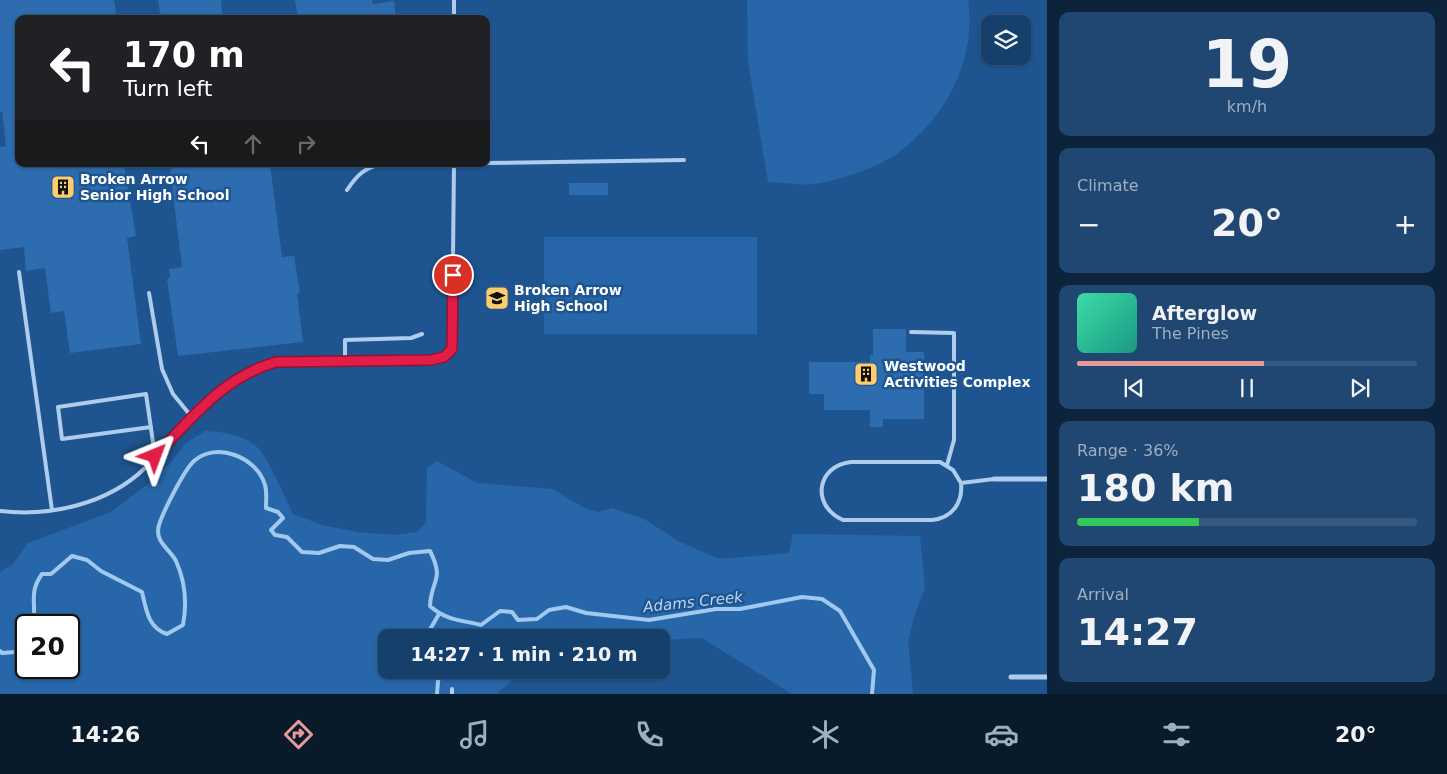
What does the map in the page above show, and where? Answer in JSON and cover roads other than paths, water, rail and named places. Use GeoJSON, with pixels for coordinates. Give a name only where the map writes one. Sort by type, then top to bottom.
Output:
{"type":"FeatureCollection","features":[{"type":"Feature","properties":{"kind":"street"},"geometry":{"type":"LineString","coordinates":[[994,479],[1047,479]]}},
{"type":"Feature","properties":{"kind":"street"},"geometry":{"type":"LineString","coordinates":[[1011,677],[1047,677]]}},
{"type":"Feature","properties":{"kind":"lane"},"geometry":{"type":"LineString","coordinates":[[454,0],[454,15]]}},
{"type":"Feature","properties":{"kind":"lane"},"geometry":{"type":"LineString","coordinates":[[490,163],[684,160]]}},
{"type":"Feature","properties":{"kind":"lane"},"geometry":{"type":"LineString","coordinates":[[347,190],[359,173],[370,167]]}},
{"type":"Feature","properties":{"kind":"lane"},"geometry":{"type":"LineString","coordinates":[[0,511],[34,513],[95,500],[131,480],[191,416],[218,392],[255,368],[276,362],[431,360],[444,357],[452,349],[454,167]]}},
{"type":"Feature","properties":{"kind":"lane"},"geometry":{"type":"LineString","coordinates":[[19,272],[52,510]]}},
{"type":"Feature","properties":{"kind":"lane"},"geometry":{"type":"LineString","coordinates":[[149,293],[162,369],[174,394],[191,416]]}},
{"type":"Feature","properties":{"kind":"lane"},"geometry":{"type":"LineString","coordinates":[[911,332],[954,332],[954,440],[947,465]]}},
{"type":"Feature","properties":{"kind":"lane"},"geometry":{"type":"LineString","coordinates":[[345,360],[345,340],[411,338],[422,334]]}},
{"type":"Feature","properties":{"kind":"lane"},"geometry":{"type":"LineString","coordinates":[[151,427],[62,439],[58,407],[146,394],[151,427],[155,456]]}},
{"type":"Feature","properties":{"kind":"lane"},"geometry":{"type":"LineString","coordinates":[[932,461],[947,465],[958,476],[961,483],[960,498],[953,512],[939,519],[932,520],[843,520],[830,512],[822,498],[821,491],[825,476],[830,470],[843,462],[932,461]]}},
{"type":"Feature","properties":{"kind":"lane"},"geometry":{"type":"LineString","coordinates":[[961,483],[994,479]]}},
{"type":"Feature","properties":{"kind":"waterway","name":"Adams Creek"},"geometry":{"type":"LineString","coordinates":[[34,614],[35,587],[42,574],[51,574],[72,556],[87,560],[101,571],[142,592],[149,617],[152,623],[161,631],[167,634],[183,625],[185,601],[181,576],[176,561],[161,541],[158,531],[159,525],[174,492],[194,461],[203,455],[213,452],[224,452],[245,460],[261,475],[266,487],[266,508],[278,512],[283,518],[271,530],[275,535],[287,537],[302,552],[319,553],[340,546],[354,547],[373,559],[388,560],[409,553],[430,551],[437,574],[430,606],[447,617],[481,625],[500,611],[512,612],[518,620],[537,619],[549,610],[566,607],[586,613],[649,620],[716,609],[740,609],[802,597],[822,599],[840,611],[874,670],[872,694]]}},
{"type":"Feature","properties":{"kind":"waterway"},"geometry":{"type":"LineString","coordinates":[[430,629],[439,614]]}},
{"type":"Feature","properties":{"kind":"waterway","name":"Adams Creek"},"geometry":{"type":"LineString","coordinates":[[0,651],[2,653],[15,652]]}},
{"type":"Feature","properties":{"kind":"waterway"},"geometry":{"type":"LineString","coordinates":[[437,694],[439,679]]}},
{"type":"Feature","properties":{"kind":"place","name":"Broken Arrow Senior High School"},"geometry":{"type":"Point","coordinates":[63,187]}},
{"type":"Feature","properties":{"kind":"place","name":"Broken Arrow High School"},"geometry":{"type":"Point","coordinates":[497,298]}},
{"type":"Feature","properties":{"kind":"place","name":"Westwood Activities Complex"},"geometry":{"type":"Point","coordinates":[866,374]}}]}
